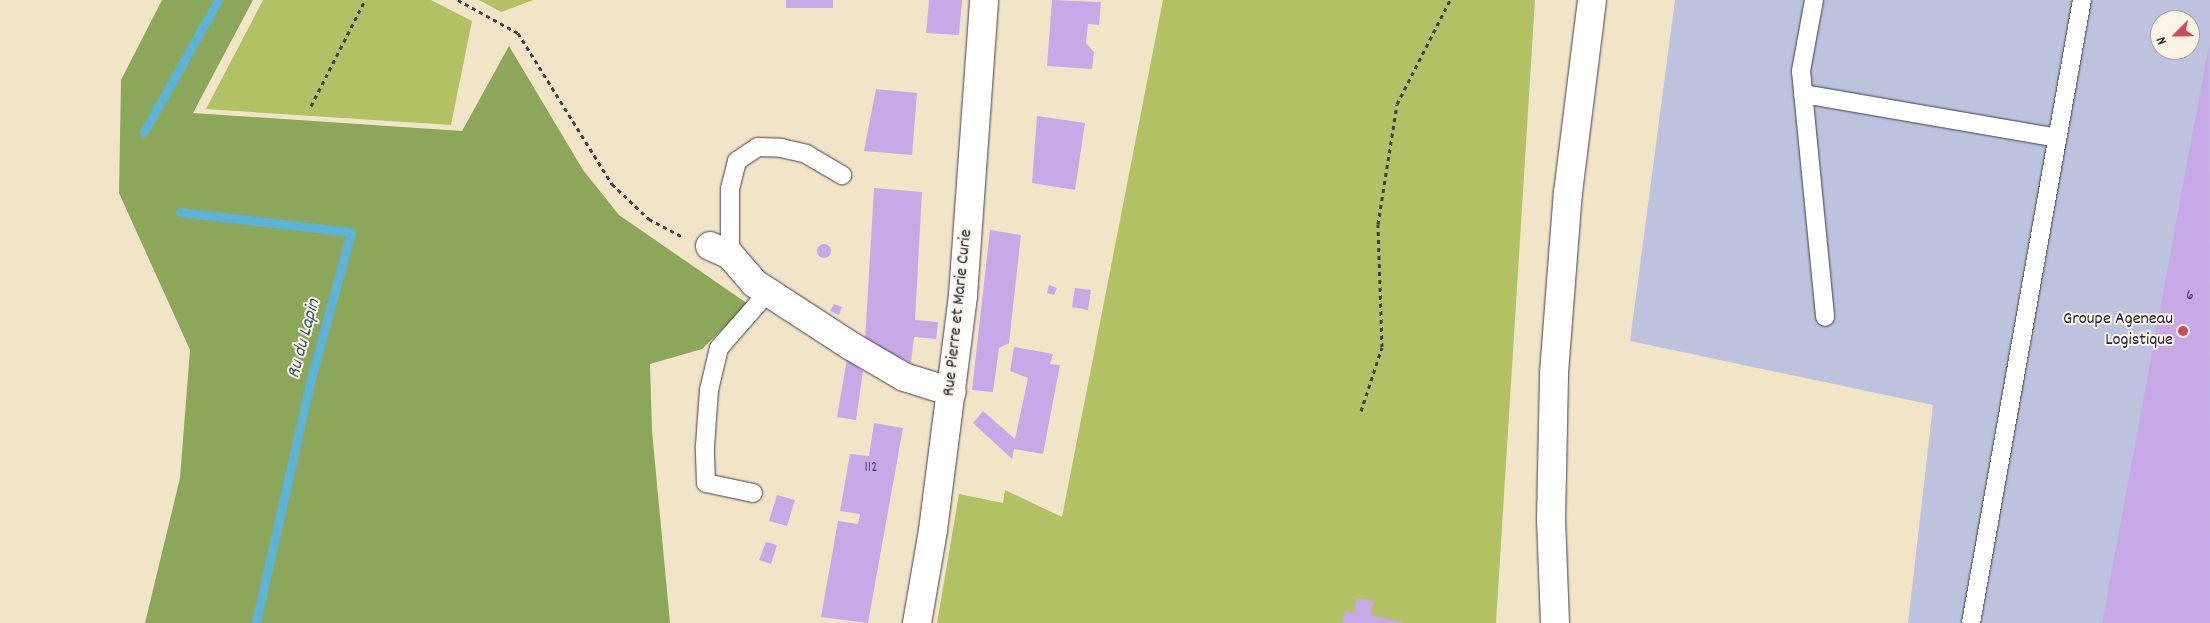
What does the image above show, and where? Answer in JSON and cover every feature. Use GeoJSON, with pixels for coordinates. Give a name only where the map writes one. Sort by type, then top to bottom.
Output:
{"type":"FeatureCollection","features":[{"type":"Feature","properties":{"kind":"street","name":"Rue Pierre et Marie Curie"},"geometry":{"type":"LineString","coordinates":[[917,623],[952,392],[984,0]]}},
{"type":"Feature","properties":{"kind":"street"},"geometry":{"type":"LineString","coordinates":[[1555,623],[1550,520],[1554,373],[1568,193],[1592,0]]}},
{"type":"Feature","properties":{"kind":"street"},"geometry":{"type":"LineString","coordinates":[[720,250],[768,292],[904,376],[952,392]]}},
{"type":"Feature","properties":{"kind":"lane"},"geometry":{"type":"LineString","coordinates":[[1814,0],[1801,71],[1825,317]]}},
{"type":"Feature","properties":{"kind":"lane"},"geometry":{"type":"LineString","coordinates":[[1971,623],[2082,0]]}},
{"type":"Feature","properties":{"kind":"lane"},"geometry":{"type":"LineString","coordinates":[[1803,94],[2057,138]]}},
{"type":"Feature","properties":{"kind":"lane"},"geometry":{"type":"LineString","coordinates":[[720,250],[730,189],[737,161],[758,147],[781,148],[806,154],[842,175]]}},
{"type":"Feature","properties":{"kind":"lane"},"geometry":{"type":"LineString","coordinates":[[753,493],[706,483],[704,446],[709,390],[719,348],[768,292]]}},
{"type":"Feature","properties":{"kind":"path"},"geometry":{"type":"LineString","coordinates":[[311,106],[365,0]]}},
{"type":"Feature","properties":{"kind":"path"},"geometry":{"type":"LineString","coordinates":[[458,0],[518,33],[586,146],[634,205],[649,219],[720,250]]}},
{"type":"Feature","properties":{"kind":"path"},"geometry":{"type":"LineString","coordinates":[[1360,411],[1382,347],[1378,224],[1397,104],[1450,0]]}},
{"type":"Feature","properties":{"kind":"shaded area"},"geometry":{"type":"Polygon","coordinates":[[[1675,0],[2210,0],[2210,623],[1908,623],[1933,405],[1630,341],[1675,0]]]}},
{"type":"Feature","properties":{"kind":"green space"},"geometry":{"type":"Polygon","coordinates":[[[162,0],[253,0],[193,113],[462,131],[509,46],[583,170],[619,215],[748,304],[702,349],[650,364],[652,431],[670,623],[145,623],[180,478],[190,350],[119,193],[121,80],[162,0]]]}},
{"type":"Feature","properties":{"kind":"green space"},"geometry":{"type":"Polygon","coordinates":[[[263,0],[431,0],[472,21],[451,125],[206,109],[263,0]]]}},
{"type":"Feature","properties":{"kind":"green space"},"geometry":{"type":"Polygon","coordinates":[[[479,0],[533,0],[501,12],[479,0]]]}},
{"type":"Feature","properties":{"kind":"green space"},"geometry":{"type":"Polygon","coordinates":[[[1163,0],[1535,0],[1496,623],[937,623],[959,494],[1003,503],[1005,490],[1062,517],[1163,0]]]}},
{"type":"Feature","properties":{"kind":"building"},"geometry":{"type":"Polygon","coordinates":[[[786,0],[833,0],[833,8],[786,8],[786,0]]]}},
{"type":"Feature","properties":{"kind":"building"},"geometry":{"type":"Polygon","coordinates":[[[929,0],[962,0],[959,35],[926,33],[929,0]]]}},
{"type":"Feature","properties":{"kind":"building"},"geometry":{"type":"Polygon","coordinates":[[[1052,0],[1101,2],[1099,25],[1088,24],[1086,43],[1094,52],[1092,69],[1047,66],[1052,0]]]}},
{"type":"Feature","properties":{"kind":"building","name":"Groupe Ageneau Logistique"},"geometry":{"type":"Polygon","coordinates":[[[2209,44],[2210,623],[2102,623],[2209,44]]]}},
{"type":"Feature","properties":{"kind":"building"},"geometry":{"type":"Polygon","coordinates":[[[876,89],[917,93],[912,155],[864,151],[876,89]]]}},
{"type":"Feature","properties":{"kind":"building"},"geometry":{"type":"Polygon","coordinates":[[[1037,116],[1085,123],[1075,190],[1032,183],[1037,116]]]}},
{"type":"Feature","properties":{"kind":"building"},"geometry":{"type":"Polygon","coordinates":[[[874,188],[922,192],[915,320],[938,322],[936,339],[914,337],[911,363],[865,341],[874,188]]]}},
{"type":"Feature","properties":{"kind":"building"},"geometry":{"type":"Polygon","coordinates":[[[990,230],[1021,235],[1009,343],[999,348],[993,392],[972,390],[990,230]]]}},
{"type":"Feature","properties":{"kind":"building"},"geometry":{"type":"Polygon","coordinates":[[[821,244],[827,244],[831,251],[827,258],[821,258],[817,254],[817,248],[821,244]]]}},
{"type":"Feature","properties":{"kind":"building"},"geometry":{"type":"Polygon","coordinates":[[[1049,285],[1057,288],[1054,295],[1047,293],[1049,285]]]}},
{"type":"Feature","properties":{"kind":"building"},"geometry":{"type":"Polygon","coordinates":[[[1075,288],[1091,290],[1088,310],[1072,307],[1075,288]]]}},
{"type":"Feature","properties":{"kind":"building"},"geometry":{"type":"Polygon","coordinates":[[[834,304],[842,307],[839,315],[830,311],[834,304]]]}},
{"type":"Feature","properties":{"kind":"building"},"geometry":{"type":"Polygon","coordinates":[[[1014,347],[1053,354],[1050,364],[1060,365],[1043,454],[1014,449],[1012,459],[973,423],[983,411],[1015,439],[1028,378],[1010,371],[1014,347]]]}},
{"type":"Feature","properties":{"kind":"building"},"geometry":{"type":"Polygon","coordinates":[[[847,359],[863,371],[856,420],[837,417],[847,359]]]}},
{"type":"Feature","properties":{"kind":"building"},"geometry":{"type":"Polygon","coordinates":[[[874,423],[903,428],[868,623],[821,617],[838,521],[858,524],[860,514],[840,511],[850,454],[869,456],[874,423]]]}},
{"type":"Feature","properties":{"kind":"building"},"geometry":{"type":"Polygon","coordinates":[[[777,495],[795,500],[787,526],[769,521],[777,495]]]}},
{"type":"Feature","properties":{"kind":"building"},"geometry":{"type":"Polygon","coordinates":[[[766,542],[777,545],[771,564],[759,560],[766,542]]]}},
{"type":"Feature","properties":{"kind":"building"},"geometry":{"type":"Polygon","coordinates":[[[1357,598],[1374,601],[1371,615],[1405,623],[1342,623],[1345,611],[1354,613],[1357,598]]]}},
{"type":"Feature","properties":{"kind":"waterway","name":"Ru du Lapin"},"geometry":{"type":"LineString","coordinates":[[144,132],[218,0]]}},
{"type":"Feature","properties":{"kind":"waterway","name":"Ru du Lapin"},"geometry":{"type":"LineString","coordinates":[[180,212],[351,232],[309,387],[256,623]]}},
{"type":"Feature","properties":{"kind":"place","name":"Groupe Ageneau Logistique"},"geometry":{"type":"Point","coordinates":[2183,331]}}]}
